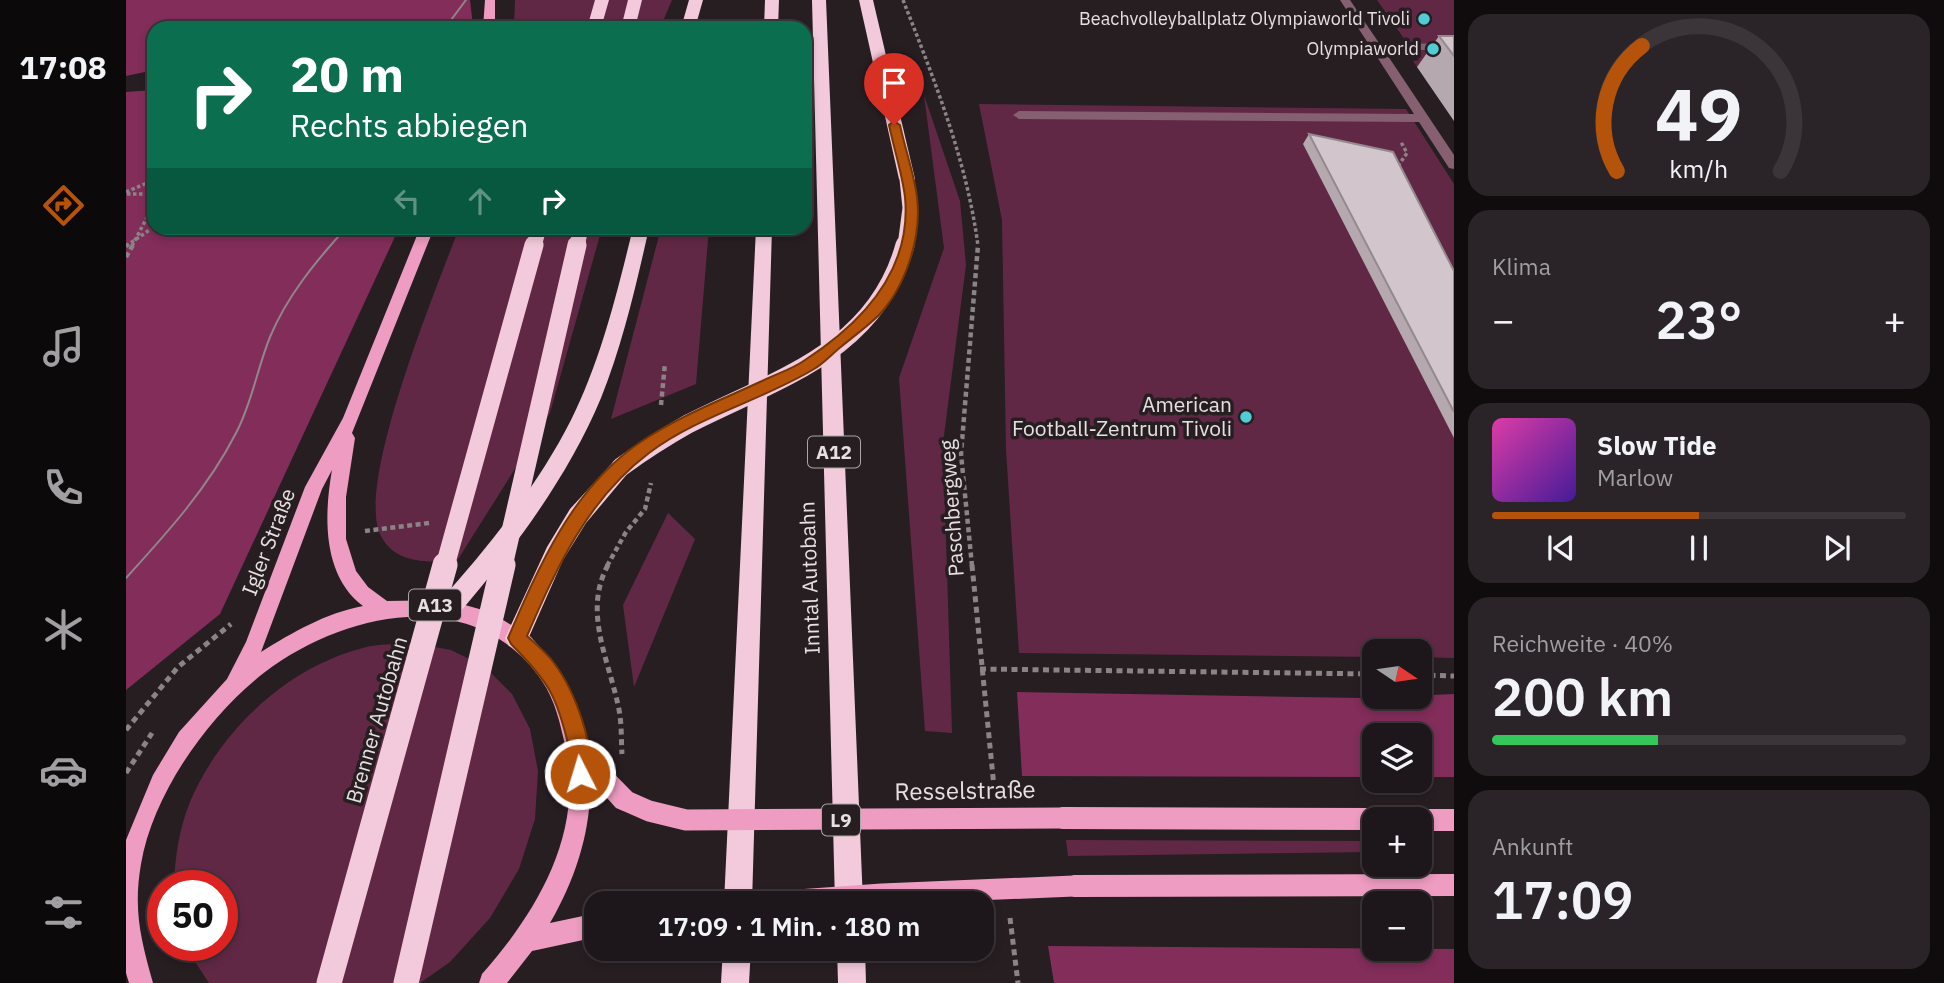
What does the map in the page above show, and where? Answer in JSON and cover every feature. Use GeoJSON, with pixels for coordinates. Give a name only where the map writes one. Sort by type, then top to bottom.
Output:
{"type":"FeatureCollection","features":[{"type":"Feature","properties":{"kind":"highway"},"geometry":{"type":"LineString","coordinates":[[596,21],[602,0]]}},
{"type":"Feature","properties":{"kind":"highway"},"geometry":{"type":"LineString","coordinates":[[630,21],[635,0]]}},
{"type":"Feature","properties":{"kind":"highway"},"geometry":{"type":"LineString","coordinates":[[690,21],[696,0]]}},
{"type":"Feature","properties":{"kind":"highway"},"geometry":{"type":"LineString","coordinates":[[771,21],[772,0]]}},
{"type":"Feature","properties":{"kind":"highway","name":"Inntal Autobahn"},"geometry":{"type":"LineString","coordinates":[[820,0],[849,891]]}},
{"type":"Feature","properties":{"kind":"highway"},"geometry":{"type":"LineString","coordinates":[[517,638],[555,554],[578,516],[621,467],[645,447],[688,422],[810,365],[875,311],[895,281],[905,254],[911,198],[866,0]]}},
{"type":"Feature","properties":{"kind":"highway","name":"Brenner Autobahn"},"geometry":{"type":"LineString","coordinates":[[329,983],[537,235]]}},
{"type":"Feature","properties":{"kind":"highway","name":"A13"},"geometry":{"type":"LineString","coordinates":[[407,983],[580,235]]}},
{"type":"Feature","properties":{"kind":"highway"},"geometry":{"type":"LineString","coordinates":[[447,609],[499,549],[558,464],[581,420],[625,299],[639,235]]}},
{"type":"Feature","properties":{"kind":"highway"},"geometry":{"type":"LineString","coordinates":[[738,891],[764,235]]}},
{"type":"Feature","properties":{"kind":"highway"},"geometry":{"type":"LineString","coordinates":[[735,983],[736,961]]}},
{"type":"Feature","properties":{"kind":"highway"},"geometry":{"type":"LineString","coordinates":[[851,961],[852,983]]}},
{"type":"Feature","properties":{"kind":"main road"},"geometry":{"type":"LineString","coordinates":[[489,21],[490,0]]}},
{"type":"Feature","properties":{"kind":"main road","name":"Igler Straße"},"geometry":{"type":"LineString","coordinates":[[235,684],[254,646],[314,487],[351,419],[424,235]]}},
{"type":"Feature","properties":{"kind":"main road","name":"Igler Straße"},"geometry":{"type":"LineString","coordinates":[[351,419],[337,482],[337,535],[347,572],[361,592],[383,609]]}},
{"type":"Feature","properties":{"kind":"main road"},"geometry":{"type":"LineString","coordinates":[[141,983],[127,932],[130,863],[152,796],[188,735],[235,684],[282,648],[332,624],[383,609],[447,609],[485,620],[517,638],[548,668],[569,708],[580,754],[579,814],[562,877],[528,940],[491,983]]}},
{"type":"Feature","properties":{"kind":"main road","name":"Resselstraße"},"geometry":{"type":"LineString","coordinates":[[580,754],[624,800],[649,811],[686,820],[1362,819]]}},
{"type":"Feature","properties":{"kind":"main road"},"geometry":{"type":"LineString","coordinates":[[1432,820],[1454,820]]}},
{"type":"Feature","properties":{"kind":"main road"},"geometry":{"type":"LineString","coordinates":[[954,891],[1074,886],[1454,885]]}},
{"type":"Feature","properties":{"kind":"main road"},"geometry":{"type":"LineString","coordinates":[[528,940],[584,928]]}},
{"type":"Feature","properties":{"kind":"lane"},"geometry":{"type":"LineString","coordinates":[[1346,0],[1454,165]]}},
{"type":"Feature","properties":{"kind":"lane"},"geometry":{"type":"LineString","coordinates":[[1376,46],[1454,47]]}},
{"type":"Feature","properties":{"kind":"lane"},"geometry":{"type":"LineString","coordinates":[[1019,115],[1426,123]]}},
{"type":"Feature","properties":{"kind":"path","name":"Paschbergweg"},"geometry":{"type":"LineString","coordinates":[[903,0],[928,61],[971,196],[978,246],[961,454],[995,792]]}},
{"type":"Feature","properties":{"kind":"path"},"geometry":{"type":"LineString","coordinates":[[1404,176],[1397,164],[1407,153],[1396,131],[1426,123]]}},
{"type":"Feature","properties":{"kind":"path"},"geometry":{"type":"LineString","coordinates":[[126,193],[147,183]]}},
{"type":"Feature","properties":{"kind":"path"},"geometry":{"type":"LineString","coordinates":[[126,193],[147,194]]}},
{"type":"Feature","properties":{"kind":"path"},"geometry":{"type":"LineString","coordinates":[[126,257],[147,218]]}},
{"type":"Feature","properties":{"kind":"path"},"geometry":{"type":"LineString","coordinates":[[126,246],[147,232]]}},
{"type":"Feature","properties":{"kind":"path"},"geometry":{"type":"LineString","coordinates":[[659,418],[665,363]]}},
{"type":"Feature","properties":{"kind":"path"},"geometry":{"type":"LineString","coordinates":[[624,800],[619,708],[596,619],[599,582],[626,532],[645,509],[653,472]]}},
{"type":"Feature","properties":{"kind":"path"},"geometry":{"type":"LineString","coordinates":[[126,730],[178,667],[235,624],[231,637]]}},
{"type":"Feature","properties":{"kind":"path"},"geometry":{"type":"LineString","coordinates":[[981,669],[1362,674]]}},
{"type":"Feature","properties":{"kind":"path"},"geometry":{"type":"LineString","coordinates":[[1432,675],[1454,676]]}},
{"type":"Feature","properties":{"kind":"path"},"geometry":{"type":"LineString","coordinates":[[126,773],[135,755],[158,726]]}},
{"type":"Feature","properties":{"kind":"path"},"geometry":{"type":"LineString","coordinates":[[1009,915],[1017,983]]}},
{"type":"Feature","properties":{"kind":"shaded area"},"geometry":{"type":"Polygon","coordinates":[[[126,0],[470,0],[472,21],[147,21],[147,72],[126,76],[126,0]]]}},
{"type":"Feature","properties":{"kind":"shaded area"},"geometry":{"type":"Polygon","coordinates":[[[515,0],[672,0],[663,21],[514,21],[515,0]]]}},
{"type":"Feature","properties":{"kind":"shaded area","name":"Olympiaworld"},"geometry":{"type":"Polygon","coordinates":[[[1377,0],[1454,0],[1454,121],[1413,61],[1419,60],[1377,0]]]}},
{"type":"Feature","properties":{"kind":"shaded area"},"geometry":{"type":"Polygon","coordinates":[[[147,90],[147,235],[396,235],[220,614],[126,690],[126,92],[147,90]]]}},
{"type":"Feature","properties":{"kind":"shaded area"},"geometry":{"type":"Polygon","coordinates":[[[924,95],[960,201],[966,265],[943,443],[952,733],[925,731],[899,378],[944,248],[924,95]]]}},
{"type":"Feature","properties":{"kind":"shaded area","name":"American Football-Zentrum Tivoli"},"geometry":{"type":"Polygon","coordinates":[[[979,104],[1406,109],[1454,184],[1454,658],[1432,657],[1432,639],[1362,639],[1362,657],[1019,653],[1006,449],[1002,220],[979,104]]]}},
{"type":"Feature","properties":{"kind":"shaded area"},"geometry":{"type":"Polygon","coordinates":[[[456,235],[600,235],[550,413],[457,561],[414,560],[395,552],[381,536],[376,510],[379,474],[388,431],[418,337],[456,235]]]}},
{"type":"Feature","properties":{"kind":"shaded area"},"geometry":{"type":"Polygon","coordinates":[[[659,235],[708,235],[696,384],[611,419],[659,235]]]}},
{"type":"Feature","properties":{"kind":"shaded area"},"geometry":{"type":"Polygon","coordinates":[[[668,513],[695,539],[634,687],[623,605],[668,513]]]}},
{"type":"Feature","properties":{"kind":"shaded area"},"geometry":{"type":"Polygon","coordinates":[[[413,643],[451,650],[485,667],[512,694],[530,729],[538,771],[535,819],[519,869],[490,918],[450,962],[420,983],[209,983],[195,961],[238,961],[238,870],[176,870],[183,822],[190,802],[220,749],[262,703],[287,683],[314,667],[371,646],[413,643]]]}},
{"type":"Feature","properties":{"kind":"shaded area"},"geometry":{"type":"Polygon","coordinates":[[[1017,692],[1362,698],[1362,709],[1432,709],[1432,695],[1454,694],[1454,777],[1432,777],[1432,723],[1362,723],[1362,777],[1022,776],[1017,692]]]}},
{"type":"Feature","properties":{"kind":"shaded area"},"geometry":{"type":"Polygon","coordinates":[[[1066,840],[1362,841],[1362,852],[1068,856],[1066,840]]]}},
{"type":"Feature","properties":{"kind":"shaded area"},"geometry":{"type":"Polygon","coordinates":[[[1048,946],[1362,948],[1362,961],[1432,961],[1432,949],[1454,949],[1454,983],[1054,983],[1048,946]]]}},
{"type":"Feature","properties":{"kind":"building"},"geometry":{"type":"Polygon","coordinates":[[[1439,36],[1454,36],[1454,56],[1439,36]]]}},
{"type":"Feature","properties":{"kind":"building"},"geometry":{"type":"Polygon","coordinates":[[[1309,134],[1393,152],[1454,271],[1454,412],[1309,134]]]}},
{"type":"Feature","properties":{"kind":"tram line"},"geometry":{"type":"LineString","coordinates":[[450,21],[466,0]]}},
{"type":"Feature","properties":{"kind":"tram line"},"geometry":{"type":"LineString","coordinates":[[126,578],[171,527],[213,473],[242,422],[261,361],[277,322],[313,266],[340,235]]}},
{"type":"Feature","properties":{"kind":"place","name":"Beachvolleyballplatz Olympiaworld Tivoli"},"geometry":{"type":"Point","coordinates":[1424,19]}},
{"type":"Feature","properties":{"kind":"place","name":"Olympiaworld"},"geometry":{"type":"Point","coordinates":[1433,49]}},
{"type":"Feature","properties":{"kind":"place","name":"American Football-Zentrum Tivoli"},"geometry":{"type":"Point","coordinates":[1246,417]}},
{"type":"Feature","properties":{"kind":"route"},"geometry":{"type":"LineString","coordinates":[[580,774],[580,754],[569,708],[548,668],[517,638],[555,554],[578,516],[621,467],[645,447],[688,422],[810,365],[875,311],[895,281],[905,254],[910,227],[911,198],[894,125]]}}]}
